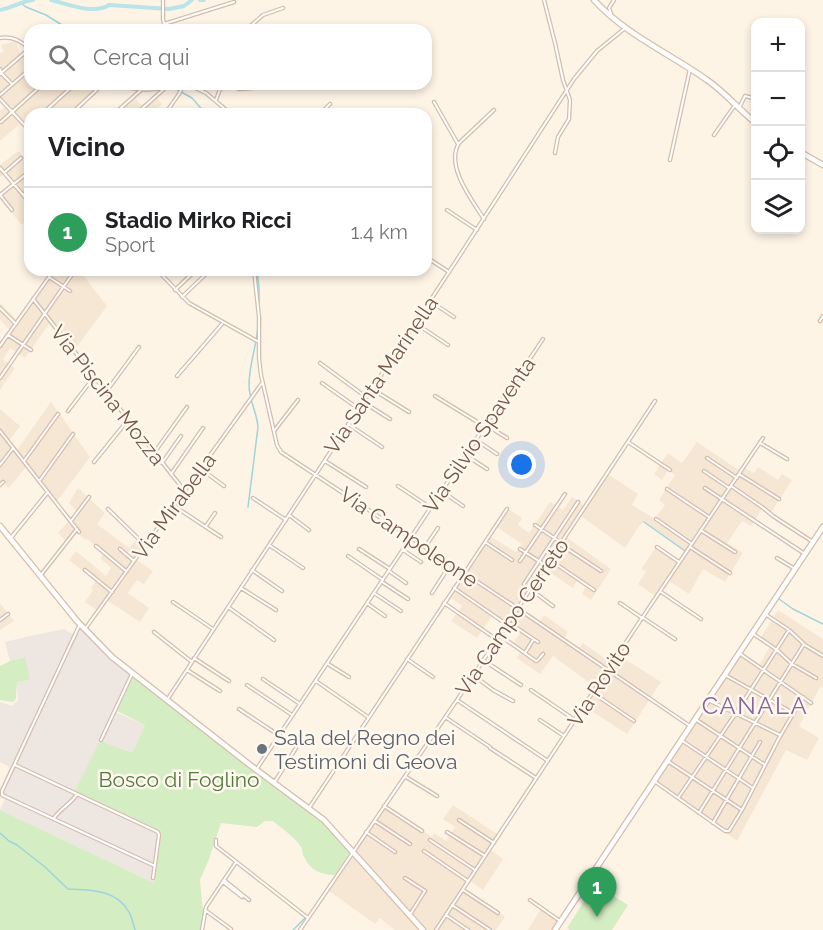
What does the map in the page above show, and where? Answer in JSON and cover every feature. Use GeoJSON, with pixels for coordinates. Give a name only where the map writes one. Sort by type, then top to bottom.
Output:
{"type":"FeatureCollection","features":[{"type":"Feature","properties":{"kind":"main road"},"geometry":{"type":"LineString","coordinates":[[594,0],[624,28],[716,86],[751,119]]}},
{"type":"Feature","properties":{"kind":"main road"},"geometry":{"type":"LineString","coordinates":[[805,154],[823,165]]}},
{"type":"Feature","properties":{"kind":"main road"},"geometry":{"type":"LineString","coordinates":[[0,526],[80,624],[112,657],[256,770],[309,808],[327,824],[423,930]]}},
{"type":"Feature","properties":{"kind":"main road"},"geometry":{"type":"LineString","coordinates":[[555,930],[823,527]]}},
{"type":"Feature","properties":{"kind":"street"},"geometry":{"type":"LineString","coordinates":[[163,0],[164,24],[234,2]]}},
{"type":"Feature","properties":{"kind":"street"},"geometry":{"type":"LineString","coordinates":[[544,0],[570,101],[568,120],[558,137],[555,153]]}},
{"type":"Feature","properties":{"kind":"street"},"geometry":{"type":"LineString","coordinates":[[609,15],[611,12],[609,7],[614,0]]}},
{"type":"Feature","properties":{"kind":"street"},"geometry":{"type":"LineString","coordinates":[[253,24],[263,15],[283,8]]}},
{"type":"Feature","properties":{"kind":"street","name":"Via Santa Marinella"},"geometry":{"type":"LineString","coordinates":[[167,700],[567,90],[595,54],[624,28]]}},
{"type":"Feature","properties":{"kind":"street"},"geometry":{"type":"LineString","coordinates":[[0,38],[16,39],[24,45]]}},
{"type":"Feature","properties":{"kind":"street"},"geometry":{"type":"LineString","coordinates":[[12,84],[0,72],[24,54]]}},
{"type":"Feature","properties":{"kind":"street"},"geometry":{"type":"LineString","coordinates":[[670,160],[690,69]]}},
{"type":"Feature","properties":{"kind":"street"},"geometry":{"type":"LineString","coordinates":[[24,74],[0,97],[24,125]]}},
{"type":"Feature","properties":{"kind":"street"},"geometry":{"type":"LineString","coordinates":[[1,122],[36,90]]}},
{"type":"Feature","properties":{"kind":"street"},"geometry":{"type":"LineString","coordinates":[[49,108],[68,90]]}},
{"type":"Feature","properties":{"kind":"street"},"geometry":{"type":"LineString","coordinates":[[77,108],[97,90]]}},
{"type":"Feature","properties":{"kind":"street"},"geometry":{"type":"LineString","coordinates":[[120,108],[140,90]]}},
{"type":"Feature","properties":{"kind":"street"},"geometry":{"type":"LineString","coordinates":[[143,108],[163,90]]}},
{"type":"Feature","properties":{"kind":"street"},"geometry":{"type":"LineString","coordinates":[[169,108],[182,90]]}},
{"type":"Feature","properties":{"kind":"street"},"geometry":{"type":"LineString","coordinates":[[202,90],[225,108]]}},
{"type":"Feature","properties":{"kind":"street"},"geometry":{"type":"LineString","coordinates":[[216,100],[220,90]]}},
{"type":"Feature","properties":{"kind":"street"},"geometry":{"type":"LineString","coordinates":[[714,135],[745,96],[751,98]]}},
{"type":"Feature","properties":{"kind":"street"},"geometry":{"type":"LineString","coordinates":[[434,102],[458,144]]}},
{"type":"Feature","properties":{"kind":"street"},"geometry":{"type":"LineString","coordinates":[[326,108],[330,104]]}},
{"type":"Feature","properties":{"kind":"street"},"geometry":{"type":"LineString","coordinates":[[484,219],[458,175],[455,151],[458,144],[494,110]]}},
{"type":"Feature","properties":{"kind":"street"},"geometry":{"type":"LineString","coordinates":[[4,173],[21,158]]}},
{"type":"Feature","properties":{"kind":"street"},"geometry":{"type":"LineString","coordinates":[[0,168],[23,195]]}},
{"type":"Feature","properties":{"kind":"street"},"geometry":{"type":"LineString","coordinates":[[12,210],[0,195],[24,176]]}},
{"type":"Feature","properties":{"kind":"street"},"geometry":{"type":"LineString","coordinates":[[447,210],[477,230]]}},
{"type":"Feature","properties":{"kind":"street"},"geometry":{"type":"LineString","coordinates":[[432,261],[449,272]]}},
{"type":"Feature","properties":{"kind":"street"},"geometry":{"type":"LineString","coordinates":[[0,378],[71,276]]}},
{"type":"Feature","properties":{"kind":"street"},"geometry":{"type":"LineString","coordinates":[[162,276],[190,304],[257,341]]}},
{"type":"Feature","properties":{"kind":"street"},"geometry":{"type":"LineString","coordinates":[[175,290],[190,276]]}},
{"type":"Feature","properties":{"kind":"street"},"geometry":{"type":"LineString","coordinates":[[182,297],[204,276]]}},
{"type":"Feature","properties":{"kind":"street","name":"Via Campoleone"},"geometry":{"type":"LineString","coordinates":[[255,276],[259,315],[257,341],[262,383],[280,452],[517,608],[690,726]]}},
{"type":"Feature","properties":{"kind":"street"},"geometry":{"type":"LineString","coordinates":[[0,346],[49,277],[70,291]]}},
{"type":"Feature","properties":{"kind":"street","name":"Via Piscina Mozza"},"geometry":{"type":"LineString","coordinates":[[33,299],[184,491]]}},
{"type":"Feature","properties":{"kind":"street"},"geometry":{"type":"LineString","coordinates":[[430,301],[454,317]]}},
{"type":"Feature","properties":{"kind":"street"},"geometry":{"type":"LineString","coordinates":[[0,308],[16,324]]}},
{"type":"Feature","properties":{"kind":"street"},"geometry":{"type":"LineString","coordinates":[[820,321],[823,316]]}},
{"type":"Feature","properties":{"kind":"street"},"geometry":{"type":"LineString","coordinates":[[177,376],[223,323]]}},
{"type":"Feature","properties":{"kind":"street"},"geometry":{"type":"LineString","coordinates":[[415,323],[447,345]]}},
{"type":"Feature","properties":{"kind":"street"},"geometry":{"type":"LineString","coordinates":[[8,334],[31,350]]}},
{"type":"Feature","properties":{"kind":"street","name":"Via Silvio Spaventa"},"geometry":{"type":"LineString","coordinates":[[256,770],[543,339]]}},
{"type":"Feature","properties":{"kind":"street"},"geometry":{"type":"LineString","coordinates":[[106,392],[139,347]]}},
{"type":"Feature","properties":{"kind":"street"},"geometry":{"type":"LineString","coordinates":[[320,363],[366,397]]}},
{"type":"Feature","properties":{"kind":"street"},"geometry":{"type":"LineString","coordinates":[[0,370],[4,372]]}},
{"type":"Feature","properties":{"kind":"street"},"geometry":{"type":"LineString","coordinates":[[68,411],[94,377]]}},
{"type":"Feature","properties":{"kind":"street","name":"Via Mirabella"},"geometry":{"type":"LineString","coordinates":[[85,629],[262,383]]}},
{"type":"Feature","properties":{"kind":"street"},"geometry":{"type":"LineString","coordinates":[[322,383],[359,408]]}},
{"type":"Feature","properties":{"kind":"street"},"geometry":{"type":"LineString","coordinates":[[372,388],[409,412]]}},
{"type":"Feature","properties":{"kind":"street"},"geometry":{"type":"LineString","coordinates":[[435,396],[507,438]]}},
{"type":"Feature","properties":{"kind":"street"},"geometry":{"type":"LineString","coordinates":[[274,431],[298,400]]}},
{"type":"Feature","properties":{"kind":"street","name":"Via Campo Cerreto"},"geometry":{"type":"LineString","coordinates":[[301,928],[457,700],[656,401]]}},
{"type":"Feature","properties":{"kind":"street"},"geometry":{"type":"LineString","coordinates":[[363,402],[390,419]]}},
{"type":"Feature","properties":{"kind":"street"},"geometry":{"type":"LineString","coordinates":[[154,453],[187,407]]}},
{"type":"Feature","properties":{"kind":"street"},"geometry":{"type":"LineString","coordinates":[[24,461],[58,414]]}},
{"type":"Feature","properties":{"kind":"street"},"geometry":{"type":"LineString","coordinates":[[94,462],[128,420]]}},
{"type":"Feature","properties":{"kind":"street"},"geometry":{"type":"LineString","coordinates":[[348,424],[382,447]]}},
{"type":"Feature","properties":{"kind":"street"},"geometry":{"type":"LineString","coordinates":[[171,474],[203,428]]}},
{"type":"Feature","properties":{"kind":"street"},"geometry":{"type":"LineString","coordinates":[[0,430],[78,530],[40,576]]}},
{"type":"Feature","properties":{"kind":"street"},"geometry":{"type":"LineString","coordinates":[[39,481],[73,434]]}},
{"type":"Feature","properties":{"kind":"street"},"geometry":{"type":"LineString","coordinates":[[162,463],[181,436]]}},
{"type":"Feature","properties":{"kind":"street","name":"Via Rovito"},"geometry":{"type":"LineString","coordinates":[[436,930],[763,438]]}},
{"type":"Feature","properties":{"kind":"street"},"geometry":{"type":"LineString","coordinates":[[476,440],[497,454]]}},
{"type":"Feature","properties":{"kind":"street"},"geometry":{"type":"LineString","coordinates":[[628,442],[670,470]]}},
{"type":"Feature","properties":{"kind":"street"},"geometry":{"type":"LineString","coordinates":[[760,442],[786,459]]}},
{"type":"Feature","properties":{"kind":"street"},"geometry":{"type":"LineString","coordinates":[[0,465],[14,448]]}},
{"type":"Feature","properties":{"kind":"street"},"geometry":{"type":"LineString","coordinates":[[466,455],[487,469]]}},
{"type":"Feature","properties":{"kind":"street"},"geometry":{"type":"LineString","coordinates":[[707,458],[737,478]]}},
{"type":"Feature","properties":{"kind":"street"},"geometry":{"type":"LineString","coordinates":[[324,460],[366,487]]}},
{"type":"Feature","properties":{"kind":"street"},"geometry":{"type":"LineString","coordinates":[[201,469],[224,486]]}},
{"type":"Feature","properties":{"kind":"street"},"geometry":{"type":"LineString","coordinates":[[704,471],[813,542]]}},
{"type":"Feature","properties":{"kind":"street"},"geometry":{"type":"LineString","coordinates":[[739,474],[779,499]]}},
{"type":"Feature","properties":{"kind":"street"},"geometry":{"type":"LineString","coordinates":[[0,485],[3,482]]}},
{"type":"Feature","properties":{"kind":"street"},"geometry":{"type":"LineString","coordinates":[[398,486],[431,508]]}},
{"type":"Feature","properties":{"kind":"street"},"geometry":{"type":"LineString","coordinates":[[705,488],[805,554]]}},
{"type":"Feature","properties":{"kind":"street"},"geometry":{"type":"LineString","coordinates":[[667,489],[710,517]]}},
{"type":"Feature","properties":{"kind":"street"},"geometry":{"type":"LineString","coordinates":[[442,491],[463,506]]}},
{"type":"Feature","properties":{"kind":"street"},"geometry":{"type":"LineString","coordinates":[[10,539],[48,492]]}},
{"type":"Feature","properties":{"kind":"street"},"geometry":{"type":"LineString","coordinates":[[520,561],[565,494]]}},
{"type":"Feature","properties":{"kind":"street"},"geometry":{"type":"LineString","coordinates":[[71,521],[89,497]]}},
{"type":"Feature","properties":{"kind":"street"},"geometry":{"type":"LineString","coordinates":[[254,498],[286,520]]}},
{"type":"Feature","properties":{"kind":"street"},"geometry":{"type":"LineString","coordinates":[[524,584],[578,502]]}},
{"type":"Feature","properties":{"kind":"street"},"geometry":{"type":"LineString","coordinates":[[174,506],[221,537]]}},
{"type":"Feature","properties":{"kind":"street"},"geometry":{"type":"LineString","coordinates":[[108,509],[146,545]]}},
{"type":"Feature","properties":{"kind":"street"},"geometry":{"type":"LineString","coordinates":[[309,808],[507,509]]}},
{"type":"Feature","properties":{"kind":"street"},"geometry":{"type":"LineString","coordinates":[[206,526],[215,513]]}},
{"type":"Feature","properties":{"kind":"street"},"geometry":{"type":"LineString","coordinates":[[289,515],[309,530]]}},
{"type":"Feature","properties":{"kind":"street"},"geometry":{"type":"LineString","coordinates":[[656,519],[730,573]]}},
{"type":"Feature","properties":{"kind":"street"},"geometry":{"type":"LineString","coordinates":[[535,525],[601,571]]}},
{"type":"Feature","properties":{"kind":"street"},"geometry":{"type":"LineString","coordinates":[[425,547],[438,528]]}},
{"type":"Feature","properties":{"kind":"street"},"geometry":{"type":"LineString","coordinates":[[701,531],[735,552]]}},
{"type":"Feature","properties":{"kind":"street"},"geometry":{"type":"LineString","coordinates":[[485,542],[512,560]]}},
{"type":"Feature","properties":{"kind":"street"},"geometry":{"type":"LineString","coordinates":[[269,545],[303,568]]}},
{"type":"Feature","properties":{"kind":"street"},"geometry":{"type":"LineString","coordinates":[[96,546],[126,572]]}},
{"type":"Feature","properties":{"kind":"street"},"geometry":{"type":"LineString","coordinates":[[657,547],[680,562]]}},
{"type":"Feature","properties":{"kind":"street"},"geometry":{"type":"LineString","coordinates":[[120,549],[134,561]]}},
{"type":"Feature","properties":{"kind":"street"},"geometry":{"type":"LineString","coordinates":[[359,549],[406,583]]}},
{"type":"Feature","properties":{"kind":"street"},"geometry":{"type":"LineString","coordinates":[[520,549],[546,566]]}},
{"type":"Feature","properties":{"kind":"street"},"geometry":{"type":"LineString","coordinates":[[403,550],[421,562]]}},
{"type":"Feature","properties":{"kind":"street"},"geometry":{"type":"LineString","coordinates":[[348,556],[408,599]]}},
{"type":"Feature","properties":{"kind":"street"},"geometry":{"type":"LineString","coordinates":[[777,558],[795,570]]}},
{"type":"Feature","properties":{"kind":"street"},"geometry":{"type":"LineString","coordinates":[[550,560],[594,590]]}},
{"type":"Feature","properties":{"kind":"street"},"geometry":{"type":"LineString","coordinates":[[432,593],[450,564]]}},
{"type":"Feature","properties":{"kind":"street"},"geometry":{"type":"LineString","coordinates":[[85,570],[112,592]]}},
{"type":"Feature","properties":{"kind":"street"},"geometry":{"type":"LineString","coordinates":[[252,570],[282,591]]}},
{"type":"Feature","properties":{"kind":"street"},"geometry":{"type":"LineString","coordinates":[[241,588],[276,610]]}},
{"type":"Feature","properties":{"kind":"street"},"geometry":{"type":"LineString","coordinates":[[454,588],[538,642]]}},
{"type":"Feature","properties":{"kind":"street"},"geometry":{"type":"LineString","coordinates":[[530,589],[554,606]]}},
{"type":"Feature","properties":{"kind":"street"},"geometry":{"type":"LineString","coordinates":[[660,591],[701,619]]}},
{"type":"Feature","properties":{"kind":"street"},"geometry":{"type":"LineString","coordinates":[[375,593],[401,610]]}},
{"type":"Feature","properties":{"kind":"street"},"geometry":{"type":"LineString","coordinates":[[173,602],[214,629]]}},
{"type":"Feature","properties":{"kind":"street"},"geometry":{"type":"LineString","coordinates":[[444,603],[536,661],[543,654]]}},
{"type":"Feature","properties":{"kind":"street"},"geometry":{"type":"LineString","coordinates":[[620,603],[675,639]]}},
{"type":"Feature","properties":{"kind":"street"},"geometry":{"type":"LineString","coordinates":[[367,604],[385,616]]}},
{"type":"Feature","properties":{"kind":"street"},"geometry":{"type":"LineString","coordinates":[[228,608],[274,640]]}},
{"type":"Feature","properties":{"kind":"street"},"geometry":{"type":"LineString","coordinates":[[0,620],[8,614]]}},
{"type":"Feature","properties":{"kind":"street"},"geometry":{"type":"LineString","coordinates":[[765,614],[823,656]]}},
{"type":"Feature","properties":{"kind":"street"},"geometry":{"type":"LineString","coordinates":[[80,624],[2,794],[155,866]]}},
{"type":"Feature","properties":{"kind":"street"},"geometry":{"type":"LineString","coordinates":[[678,798],[752,690],[789,630]]}},
{"type":"Feature","properties":{"kind":"street"},"geometry":{"type":"LineString","coordinates":[[154,632],[193,660],[229,681]]}},
{"type":"Feature","properties":{"kind":"street"},"geometry":{"type":"LineString","coordinates":[[752,633],[777,650],[792,664],[816,678]]}},
{"type":"Feature","properties":{"kind":"street"},"geometry":{"type":"LineString","coordinates":[[525,653],[533,639]]}},
{"type":"Feature","properties":{"kind":"street"},"geometry":{"type":"LineString","coordinates":[[699,813],[804,644]]}},
{"type":"Feature","properties":{"kind":"street"},"geometry":{"type":"LineString","coordinates":[[739,653],[812,703]]}},
{"type":"Feature","properties":{"kind":"street"},"geometry":{"type":"LineString","coordinates":[[407,659],[433,677]]}},
{"type":"Feature","properties":{"kind":"street"},"geometry":{"type":"LineString","coordinates":[[483,659],[521,685]]}},
{"type":"Feature","properties":{"kind":"street"},"geometry":{"type":"LineString","coordinates":[[328,663],[349,677]]}},
{"type":"Feature","properties":{"kind":"street"},"geometry":{"type":"LineString","coordinates":[[187,669],[220,691]]}},
{"type":"Feature","properties":{"kind":"street"},"geometry":{"type":"LineString","coordinates":[[101,740],[132,674]]}},
{"type":"Feature","properties":{"kind":"street"},"geometry":{"type":"LineString","coordinates":[[473,675],[513,701]]}},
{"type":"Feature","properties":{"kind":"street"},"geometry":{"type":"LineString","coordinates":[[725,675],[793,714]]}},
{"type":"Feature","properties":{"kind":"street"},"geometry":{"type":"LineString","coordinates":[[263,679],[300,704]]}},
{"type":"Feature","properties":{"kind":"street"},"geometry":{"type":"LineString","coordinates":[[316,681],[368,717]]}},
{"type":"Feature","properties":{"kind":"street"},"geometry":{"type":"LineString","coordinates":[[247,685],[293,715]]}},
{"type":"Feature","properties":{"kind":"street"},"geometry":{"type":"LineString","coordinates":[[531,690],[574,720]]}},
{"type":"Feature","properties":{"kind":"street"},"geometry":{"type":"LineString","coordinates":[[593,693],[634,721]]}},
{"type":"Feature","properties":{"kind":"street"},"geometry":{"type":"LineString","coordinates":[[654,781],[725,831],[729,831],[803,697]]}},
{"type":"Feature","properties":{"kind":"street"},"geometry":{"type":"LineString","coordinates":[[457,700],[548,761]]}},
{"type":"Feature","properties":{"kind":"street"},"geometry":{"type":"LineString","coordinates":[[708,700],[780,735]]}},
{"type":"Feature","properties":{"kind":"street"},"geometry":{"type":"LineString","coordinates":[[239,709],[279,736]]}},
{"type":"Feature","properties":{"kind":"street"},"geometry":{"type":"LineString","coordinates":[[445,717],[536,778]]}},
{"type":"Feature","properties":{"kind":"street"},"geometry":{"type":"LineString","coordinates":[[695,719],[765,765]]}},
{"type":"Feature","properties":{"kind":"street"},"geometry":{"type":"LineString","coordinates":[[540,720],[564,736]]}},
{"type":"Feature","properties":{"kind":"street"},"geometry":{"type":"LineString","coordinates":[[681,740],[753,788]]}},
{"type":"Feature","properties":{"kind":"street"},"geometry":{"type":"LineString","coordinates":[[714,823],[760,742]]}},
{"type":"Feature","properties":{"kind":"street"},"geometry":{"type":"LineString","coordinates":[[274,783],[296,748]]}},
{"type":"Feature","properties":{"kind":"street"},"geometry":{"type":"LineString","coordinates":[[668,760],[742,810]]}},
{"type":"Feature","properties":{"kind":"street"},"geometry":{"type":"LineString","coordinates":[[14,765],[159,833],[153,878]]}},
{"type":"Feature","properties":{"kind":"street"},"geometry":{"type":"LineString","coordinates":[[405,776],[436,796]]}},
{"type":"Feature","properties":{"kind":"street"},"geometry":{"type":"LineString","coordinates":[[53,819],[76,794]]}},
{"type":"Feature","properties":{"kind":"street"},"geometry":{"type":"LineString","coordinates":[[384,806],[422,831]]}},
{"type":"Feature","properties":{"kind":"street"},"geometry":{"type":"LineString","coordinates":[[375,820],[410,844]]}},
{"type":"Feature","properties":{"kind":"street"},"geometry":{"type":"LineString","coordinates":[[459,820],[494,843]]}},
{"type":"Feature","properties":{"kind":"street"},"geometry":{"type":"LineString","coordinates":[[366,832],[395,852]]}},
{"type":"Feature","properties":{"kind":"street"},"geometry":{"type":"LineString","coordinates":[[447,832],[485,856]]}},
{"type":"Feature","properties":{"kind":"street"},"geometry":{"type":"LineString","coordinates":[[216,840],[216,846],[307,917]]}},
{"type":"Feature","properties":{"kind":"street"},"geometry":{"type":"LineString","coordinates":[[430,840],[475,870]]}},
{"type":"Feature","properties":{"kind":"street"},"geometry":{"type":"LineString","coordinates":[[424,851],[468,881]]}},
{"type":"Feature","properties":{"kind":"street"},"geometry":{"type":"LineString","coordinates":[[202,930],[205,910],[236,862]]}},
{"type":"Feature","properties":{"kind":"street"},"geometry":{"type":"LineString","coordinates":[[405,878],[425,892],[409,915]]}},
{"type":"Feature","properties":{"kind":"street"},"geometry":{"type":"LineString","coordinates":[[224,881],[242,897]]}},
{"type":"Feature","properties":{"kind":"street"},"geometry":{"type":"LineString","coordinates":[[224,881],[249,900]]}},
{"type":"Feature","properties":{"kind":"street"},"geometry":{"type":"LineString","coordinates":[[463,890],[498,913]]}},
{"type":"Feature","properties":{"kind":"street"},"geometry":{"type":"LineString","coordinates":[[530,900],[560,922]]}},
{"type":"Feature","properties":{"kind":"street"},"geometry":{"type":"LineString","coordinates":[[452,905],[490,930]]}},
{"type":"Feature","properties":{"kind":"street"},"geometry":{"type":"LineString","coordinates":[[205,910],[231,929]]}},
{"type":"Feature","properties":{"kind":"street"},"geometry":{"type":"LineString","coordinates":[[446,915],[468,930]]}},
{"type":"Feature","properties":{"kind":"street"},"geometry":{"type":"LineString","coordinates":[[301,928],[306,930]]}},
{"type":"Feature","properties":{"kind":"shaded area"},"geometry":{"type":"Polygon","coordinates":[[[16,41],[20,55],[24,52],[24,90],[99,90],[79,108],[24,108],[24,128],[20,124],[0,141],[0,111],[5,107],[0,101],[0,53],[4,52],[1,45],[16,41]]]}},
{"type":"Feature","properties":{"kind":"shaded area"},"geometry":{"type":"Polygon","coordinates":[[[133,95],[142,106],[155,95],[162,104],[158,108],[119,108],[133,95]]]}},
{"type":"Feature","properties":{"kind":"shaded area"},"geometry":{"type":"Polygon","coordinates":[[[18,151],[24,158],[24,223],[22,225],[0,199],[0,194],[12,183],[4,174],[0,177],[0,165],[18,151]]]}},
{"type":"Feature","properties":{"kind":"shaded area"},"geometry":{"type":"Polygon","coordinates":[[[48,276],[84,276],[107,306],[73,352],[49,324],[25,358],[10,348],[3,360],[15,368],[0,390],[0,344],[10,330],[0,320],[0,303],[17,320],[48,276]]]}},
{"type":"Feature","properties":{"kind":"shaded area"},"geometry":{"type":"Polygon","coordinates":[[[51,402],[90,457],[55,504],[26,467],[9,488],[4,483],[0,487],[0,409],[20,426],[9,441],[17,450],[51,402]]]}},
{"type":"Feature","properties":{"kind":"shaded area"},"geometry":{"type":"Polygon","coordinates":[[[697,442],[740,471],[743,467],[754,473],[758,467],[778,480],[782,474],[792,480],[770,514],[762,509],[751,526],[742,521],[727,543],[743,553],[725,582],[703,569],[689,594],[669,581],[658,598],[638,584],[646,572],[641,569],[657,546],[679,561],[685,551],[644,522],[625,548],[581,516],[566,537],[611,569],[591,600],[582,594],[586,586],[577,580],[573,588],[545,569],[519,607],[539,622],[544,615],[568,632],[564,639],[578,649],[583,643],[611,663],[617,654],[661,682],[627,734],[582,705],[594,686],[553,656],[540,674],[517,658],[520,652],[511,646],[521,632],[509,624],[507,626],[492,616],[477,638],[451,621],[462,606],[448,596],[488,535],[516,552],[522,544],[495,526],[507,508],[522,518],[518,525],[529,533],[550,502],[563,510],[572,497],[585,506],[606,473],[638,494],[632,505],[655,519],[665,505],[659,500],[675,475],[668,470],[662,480],[654,474],[668,453],[682,463],[697,442]]]}},
{"type":"Feature","properties":{"kind":"shaded area"},"geometry":{"type":"Polygon","coordinates":[[[78,488],[105,513],[97,524],[129,548],[139,537],[148,545],[137,560],[153,571],[144,584],[137,580],[128,593],[149,608],[140,622],[108,601],[99,612],[85,602],[96,581],[69,560],[76,551],[106,576],[111,568],[100,558],[104,553],[77,532],[68,543],[58,533],[77,512],[69,503],[78,488]]]}},
{"type":"Feature","properties":{"kind":"shaded area"},"geometry":{"type":"Polygon","coordinates":[[[0,603],[14,621],[0,630],[0,603]]]}},
{"type":"Feature","properties":{"kind":"shaded area"},"geometry":{"type":"Polygon","coordinates":[[[778,610],[823,639],[823,688],[820,687],[799,726],[819,738],[807,760],[786,750],[737,841],[653,781],[738,651],[759,665],[770,646],[760,639],[778,610]]]}},
{"type":"Feature","properties":{"kind":"shaded area"},"geometry":{"type":"Polygon","coordinates":[[[82,628],[130,674],[113,711],[145,725],[132,753],[162,831],[154,883],[0,810],[5,799],[0,796],[0,788],[10,767],[0,762],[0,702],[12,706],[18,700],[17,682],[30,680],[24,657],[10,661],[5,642],[64,629],[73,634],[82,628]]]}},
{"type":"Feature","properties":{"kind":"shaded area"},"geometry":{"type":"Polygon","coordinates":[[[384,804],[432,837],[434,833],[446,841],[455,827],[443,819],[453,805],[500,836],[491,850],[503,859],[483,890],[470,881],[464,889],[505,917],[496,930],[395,930],[380,918],[375,924],[326,889],[384,804]]]}},
{"type":"Feature","properties":{"kind":"shaded area"},"geometry":{"type":"Polygon","coordinates":[[[542,907],[562,922],[556,930],[528,930],[542,907]]]}},
{"type":"Feature","properties":{"kind":"green space"},"geometry":{"type":"Polygon","coordinates":[[[25,657],[30,680],[17,682],[16,699],[13,702],[0,700],[0,666],[25,657]]]}},
{"type":"Feature","properties":{"kind":"green space","name":"Bosco di Foglino"},"geometry":{"type":"Polygon","coordinates":[[[133,677],[308,810],[331,830],[350,852],[335,875],[325,874],[309,865],[298,843],[273,821],[265,821],[257,827],[221,823],[200,880],[205,915],[203,930],[0,930],[0,810],[154,883],[162,831],[75,791],[100,741],[132,753],[145,725],[117,711],[133,677]]]}},
{"type":"Feature","properties":{"kind":"green space"},"geometry":{"type":"Polygon","coordinates":[[[595,884],[628,905],[612,930],[570,930],[567,928],[595,884]]]}},
{"type":"Feature","properties":{"kind":"waterway"},"geometry":{"type":"LineString","coordinates":[[0,10],[33,0]]}},
{"type":"Feature","properties":{"kind":"waterway"},"geometry":{"type":"LineString","coordinates":[[51,0],[88,9],[103,8],[109,5],[169,9],[184,6],[192,0]]}},
{"type":"Feature","properties":{"kind":"waterway"},"geometry":{"type":"LineString","coordinates":[[21,3],[60,24]]}},
{"type":"Feature","properties":{"kind":"waterway"},"geometry":{"type":"LineString","coordinates":[[178,90],[192,98],[201,108]]}},
{"type":"Feature","properties":{"kind":"waterway"},"geometry":{"type":"LineString","coordinates":[[258,276],[259,308]]}},
{"type":"Feature","properties":{"kind":"waterway"},"geometry":{"type":"LineString","coordinates":[[248,507],[258,427],[250,396],[249,377],[258,325]]}},
{"type":"Feature","properties":{"kind":"waterway"},"geometry":{"type":"LineString","coordinates":[[644,522],[685,551]]}},
{"type":"Feature","properties":{"kind":"waterway"},"geometry":{"type":"LineString","coordinates":[[779,599],[823,624]]}},
{"type":"Feature","properties":{"kind":"waterway"},"geometry":{"type":"LineString","coordinates":[[0,833],[45,867],[68,889],[102,892],[124,904],[132,918],[135,930]]}},
{"type":"Feature","properties":{"kind":"waterway"},"geometry":{"type":"LineString","coordinates":[[293,930],[306,917]]}},
{"type":"Feature","properties":{"kind":"place","name":"Sala del Regno dei Testimoni di Geova"},"geometry":{"type":"Point","coordinates":[262,749]}},
{"type":"Feature","properties":{"kind":"place","name":"Stadio Mirko Ricci"},"geometry":{"type":"Point","coordinates":[597,917]}},
{"type":"Feature","properties":{"kind":"district","name":"CANALA"},"geometry":{"type":"Point","coordinates":[755,705]}}]}
